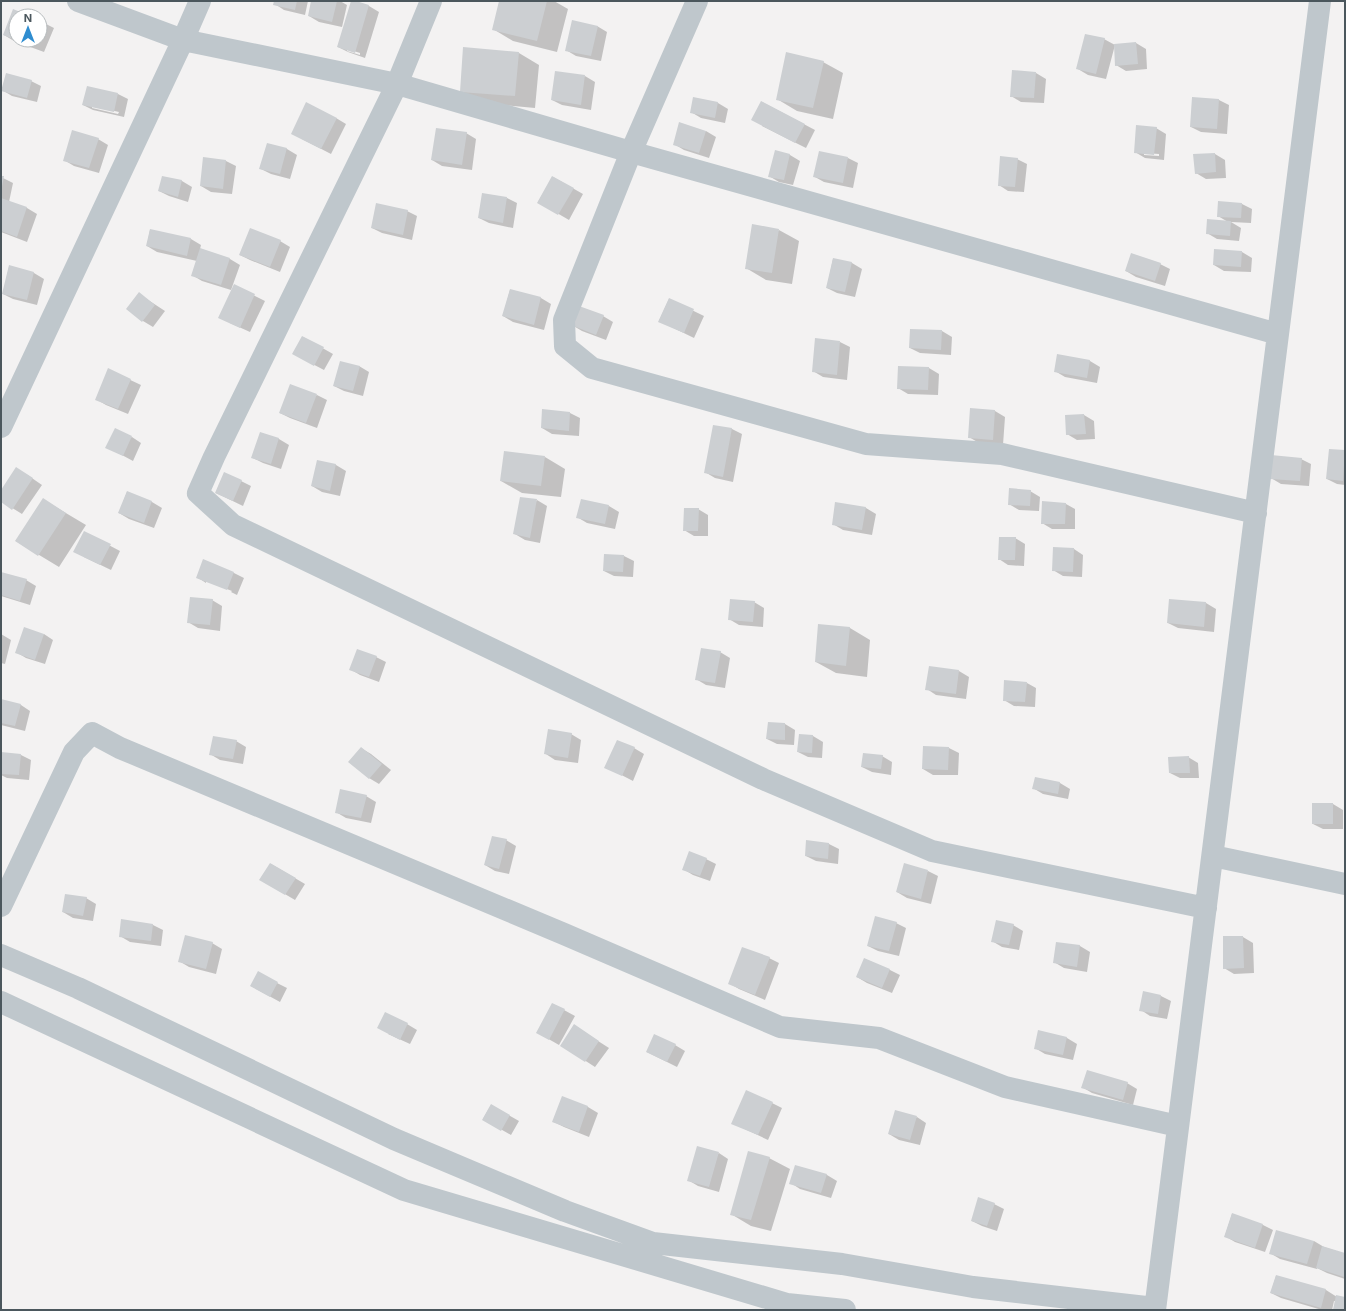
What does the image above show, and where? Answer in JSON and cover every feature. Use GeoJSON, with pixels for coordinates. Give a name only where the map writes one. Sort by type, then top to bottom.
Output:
{"type":"FeatureCollection","features":[{"type":"Feature","properties":{"kind":"street"},"geometry":{"type":"LineString","coordinates":[[78,1],[183,40],[397,84],[631,152],[1278,334]]}},
{"type":"Feature","properties":{"kind":"street"},"geometry":{"type":"LineString","coordinates":[[1,427],[200,1]]}},
{"type":"Feature","properties":{"kind":"street"},"geometry":{"type":"LineString","coordinates":[[431,1],[397,84],[217,449],[198,493],[233,525],[763,779],[932,851],[1206,908]]}},
{"type":"Feature","properties":{"kind":"street"},"geometry":{"type":"LineString","coordinates":[[698,1],[631,152],[564,320],[565,346],[592,368],[866,444],[1002,454],[1256,513]]}},
{"type":"Feature","properties":{"kind":"street"},"geometry":{"type":"LineString","coordinates":[[1,955],[78,988],[394,1139],[565,1211],[653,1243],[842,1264],[973,1287],[1155,1309],[1320,1]]}},
{"type":"Feature","properties":{"kind":"street"},"geometry":{"type":"LineString","coordinates":[[1,906],[74,752],[92,733],[120,748],[571,937],[780,1027],[879,1038],[1005,1087],[1178,1126]]}},
{"type":"Feature","properties":{"kind":"street"},"geometry":{"type":"LineString","coordinates":[[1213,856],[1345,884]]}},
{"type":"Feature","properties":{"kind":"street"},"geometry":{"type":"LineString","coordinates":[[1,1002],[404,1190],[787,1304],[845,1310]]}},
{"type":"Feature","properties":{"kind":"building"},"geometry":{"type":"Polygon","coordinates":[[[274,1],[297,1],[295,10],[273,5],[274,1]]]}},
{"type":"Feature","properties":{"kind":"building"},"geometry":{"type":"Polygon","coordinates":[[[311,1],[337,1],[332,22],[308,16],[311,1]]]}},
{"type":"Feature","properties":{"kind":"building"},"geometry":{"type":"Polygon","coordinates":[[[351,1],[369,5],[355,53],[337,47],[351,1]]]}},
{"type":"Feature","properties":{"kind":"building"},"geometry":{"type":"Polygon","coordinates":[[[499,1],[547,1],[537,41],[492,30],[499,1]]]}},
{"type":"Feature","properties":{"kind":"building"},"geometry":{"type":"Polygon","coordinates":[[[572,20],[598,26],[591,56],[565,51],[572,20]]]}},
{"type":"Feature","properties":{"kind":"building"},"geometry":{"type":"Polygon","coordinates":[[[8,22],[8,37],[3,35],[8,22]]]}},
{"type":"Feature","properties":{"kind":"building"},"geometry":{"type":"Polygon","coordinates":[[[1085,34],[1105,38],[1096,74],[1076,69],[1085,34]]]}},
{"type":"Feature","properties":{"kind":"building"},"geometry":{"type":"Polygon","coordinates":[[[1136,42],[1138,64],[1115,66],[1114,44],[1136,42]]]}},
{"type":"Feature","properties":{"kind":"building"},"geometry":{"type":"Polygon","coordinates":[[[463,47],[519,52],[515,96],[460,92],[463,47]]]}},
{"type":"Feature","properties":{"kind":"building"},"geometry":{"type":"Polygon","coordinates":[[[786,52],[824,61],[813,108],[776,100],[786,52]]]}},
{"type":"Feature","properties":{"kind":"building"},"geometry":{"type":"Polygon","coordinates":[[[1012,70],[1036,72],[1034,98],[1010,97],[1012,70]]]}},
{"type":"Feature","properties":{"kind":"building"},"geometry":{"type":"Polygon","coordinates":[[[555,71],[585,75],[581,105],[551,100],[555,71]]]}},
{"type":"Feature","properties":{"kind":"building"},"geometry":{"type":"Polygon","coordinates":[[[6,73],[32,80],[27,98],[1,91],[6,73]]]}},
{"type":"Feature","properties":{"kind":"building"},"geometry":{"type":"Polygon","coordinates":[[[87,86],[118,93],[114,112],[82,105],[87,86]]]}},
{"type":"Feature","properties":{"kind":"building"},"geometry":{"type":"Polygon","coordinates":[[[693,97],[718,102],[715,118],[690,113],[693,97]]]}},
{"type":"Feature","properties":{"kind":"building"},"geometry":{"type":"Polygon","coordinates":[[[1192,97],[1219,99],[1217,129],[1190,127],[1192,97]]]}},
{"type":"Feature","properties":{"kind":"building"},"geometry":{"type":"Polygon","coordinates":[[[761,101],[805,124],[795,143],[751,120],[761,101]]]}},
{"type":"Feature","properties":{"kind":"building"},"geometry":{"type":"Polygon","coordinates":[[[306,102],[337,118],[321,149],[291,134],[306,102]]]}},
{"type":"Feature","properties":{"kind":"building"},"geometry":{"type":"Polygon","coordinates":[[[679,122],[706,131],[699,153],[673,145],[679,122]]]}},
{"type":"Feature","properties":{"kind":"building"},"geometry":{"type":"Polygon","coordinates":[[[1136,125],[1157,127],[1154,155],[1134,153],[1136,125]]]}},
{"type":"Feature","properties":{"kind":"building"},"geometry":{"type":"Polygon","coordinates":[[[436,128],[467,132],[462,165],[431,160],[436,128]]]}},
{"type":"Feature","properties":{"kind":"building"},"geometry":{"type":"Polygon","coordinates":[[[72,130],[99,138],[89,168],[63,161],[72,130]]]}},
{"type":"Feature","properties":{"kind":"building"},"geometry":{"type":"Polygon","coordinates":[[[267,143],[287,148],[280,174],[259,169],[267,143]]]}},
{"type":"Feature","properties":{"kind":"building"},"geometry":{"type":"Polygon","coordinates":[[[775,150],[790,154],[784,180],[768,177],[775,150]]]}},
{"type":"Feature","properties":{"kind":"building"},"geometry":{"type":"Polygon","coordinates":[[[819,151],[848,157],[843,183],[813,177],[819,151]]]}},
{"type":"Feature","properties":{"kind":"building"},"geometry":{"type":"Polygon","coordinates":[[[1215,153],[1216,172],[1195,174],[1193,154],[1215,153]]]}},
{"type":"Feature","properties":{"kind":"building"},"geometry":{"type":"Polygon","coordinates":[[[1000,156],[1018,158],[1015,187],[998,186],[1000,156]]]}},
{"type":"Feature","properties":{"kind":"building"},"geometry":{"type":"Polygon","coordinates":[[[203,157],[226,160],[223,189],[200,186],[203,157]]]}},
{"type":"Feature","properties":{"kind":"building"},"geometry":{"type":"Polygon","coordinates":[[[1,176],[4,176],[2,187],[1,187],[1,176]]]}},
{"type":"Feature","properties":{"kind":"building"},"geometry":{"type":"Polygon","coordinates":[[[162,176],[182,180],[178,197],[158,191],[162,176]]]}},
{"type":"Feature","properties":{"kind":"building"},"geometry":{"type":"Polygon","coordinates":[[[552,176],[574,188],[558,215],[537,203],[552,176]]]}},
{"type":"Feature","properties":{"kind":"building"},"geometry":{"type":"Polygon","coordinates":[[[482,193],[507,197],[503,223],[478,218],[482,193]]]}},
{"type":"Feature","properties":{"kind":"building"},"geometry":{"type":"Polygon","coordinates":[[[1,198],[27,207],[17,237],[1,231],[1,198]]]}},
{"type":"Feature","properties":{"kind":"building"},"geometry":{"type":"Polygon","coordinates":[[[1218,201],[1242,203],[1241,218],[1217,217],[1218,201]]]}},
{"type":"Feature","properties":{"kind":"building"},"geometry":{"type":"Polygon","coordinates":[[[376,203],[408,210],[403,235],[371,228],[376,203]]]}},
{"type":"Feature","properties":{"kind":"building"},"geometry":{"type":"Polygon","coordinates":[[[1207,219],[1231,221],[1230,236],[1206,234],[1207,219]]]}},
{"type":"Feature","properties":{"kind":"building"},"geometry":{"type":"Polygon","coordinates":[[[752,224],[779,229],[772,273],[745,269],[752,224]]]}},
{"type":"Feature","properties":{"kind":"building"},"geometry":{"type":"Polygon","coordinates":[[[250,228],[281,240],[270,267],[239,255],[250,228]]]}},
{"type":"Feature","properties":{"kind":"building"},"geometry":{"type":"Polygon","coordinates":[[[150,229],[191,238],[187,256],[146,246],[150,229]]]}},
{"type":"Feature","properties":{"kind":"building"},"geometry":{"type":"Polygon","coordinates":[[[200,248],[230,258],[221,285],[191,276],[200,248]]]}},
{"type":"Feature","properties":{"kind":"building"},"geometry":{"type":"Polygon","coordinates":[[[1214,249],[1242,251],[1241,267],[1213,265],[1214,249]]]}},
{"type":"Feature","properties":{"kind":"building"},"geometry":{"type":"Polygon","coordinates":[[[1131,253],[1161,263],[1155,281],[1125,271],[1131,253]]]}},
{"type":"Feature","properties":{"kind":"building"},"geometry":{"type":"Polygon","coordinates":[[[833,258],[852,262],[845,292],[826,288],[833,258]]]}},
{"type":"Feature","properties":{"kind":"building"},"geometry":{"type":"Polygon","coordinates":[[[9,265],[34,272],[27,300],[2,294],[9,265]]]}},
{"type":"Feature","properties":{"kind":"building"},"geometry":{"type":"Polygon","coordinates":[[[234,284],[255,294],[240,328],[218,318],[234,284]]]}},
{"type":"Feature","properties":{"kind":"building"},"geometry":{"type":"Polygon","coordinates":[[[510,289],[541,297],[534,325],[502,316],[510,289]]]}},
{"type":"Feature","properties":{"kind":"building"},"geometry":{"type":"Polygon","coordinates":[[[139,292],[155,305],[142,322],[126,309],[139,292]]]}},
{"type":"Feature","properties":{"kind":"building"},"geometry":{"type":"Polygon","coordinates":[[[669,298],[694,309],[684,333],[658,322],[669,298]]]}},
{"type":"Feature","properties":{"kind":"building"},"geometry":{"type":"Polygon","coordinates":[[[579,306],[604,315],[596,335],[571,325],[579,306]]]}},
{"type":"Feature","properties":{"kind":"building"},"geometry":{"type":"Polygon","coordinates":[[[910,329],[942,330],[941,350],[909,348],[910,329]]]}},
{"type":"Feature","properties":{"kind":"building"},"geometry":{"type":"Polygon","coordinates":[[[302,336],[324,347],[314,366],[292,354],[302,336]]]}},
{"type":"Feature","properties":{"kind":"building"},"geometry":{"type":"Polygon","coordinates":[[[815,338],[840,341],[837,375],[812,372],[815,338]]]}},
{"type":"Feature","properties":{"kind":"building"},"geometry":{"type":"Polygon","coordinates":[[[1057,354],[1090,360],[1087,378],[1054,372],[1057,354]]]}},
{"type":"Feature","properties":{"kind":"building"},"geometry":{"type":"Polygon","coordinates":[[[340,361],[360,366],[353,391],[333,386],[340,361]]]}},
{"type":"Feature","properties":{"kind":"building"},"geometry":{"type":"Polygon","coordinates":[[[898,366],[929,367],[928,390],[897,389],[898,366]]]}},
{"type":"Feature","properties":{"kind":"building"},"geometry":{"type":"Polygon","coordinates":[[[108,368],[131,379],[118,409],[95,400],[108,368]]]}},
{"type":"Feature","properties":{"kind":"building"},"geometry":{"type":"Polygon","coordinates":[[[290,384],[317,394],[306,423],[279,413],[290,384]]]}},
{"type":"Feature","properties":{"kind":"building"},"geometry":{"type":"Polygon","coordinates":[[[970,408],[995,410],[993,440],[968,438],[970,408]]]}},
{"type":"Feature","properties":{"kind":"building"},"geometry":{"type":"Polygon","coordinates":[[[542,409],[570,412],[569,431],[541,428],[542,409]]]}},
{"type":"Feature","properties":{"kind":"building"},"geometry":{"type":"Polygon","coordinates":[[[1084,414],[1086,434],[1066,435],[1065,415],[1084,414]]]}},
{"type":"Feature","properties":{"kind":"building"},"geometry":{"type":"Polygon","coordinates":[[[713,425],[732,428],[723,477],[704,473],[713,425]]]}},
{"type":"Feature","properties":{"kind":"building"},"geometry":{"type":"Polygon","coordinates":[[[115,428],[132,436],[123,456],[105,448],[115,428]]]}},
{"type":"Feature","properties":{"kind":"building"},"geometry":{"type":"Polygon","coordinates":[[[260,432],[279,438],[271,464],[251,458],[260,432]]]}},
{"type":"Feature","properties":{"kind":"building"},"geometry":{"type":"Polygon","coordinates":[[[1329,449],[1345,450],[1343,481],[1326,479],[1329,449]]]}},
{"type":"Feature","properties":{"kind":"building"},"geometry":{"type":"Polygon","coordinates":[[[504,451],[545,456],[541,486],[500,481],[504,451]]]}},
{"type":"Feature","properties":{"kind":"building"},"geometry":{"type":"Polygon","coordinates":[[[1271,455],[1302,458],[1300,481],[1270,479],[1271,455]]]}},
{"type":"Feature","properties":{"kind":"building"},"geometry":{"type":"Polygon","coordinates":[[[317,460],[336,464],[330,491],[311,486],[317,460]]]}},
{"type":"Feature","properties":{"kind":"building"},"geometry":{"type":"Polygon","coordinates":[[[16,467],[33,478],[12,510],[1,502],[1,490],[16,467]]]}},
{"type":"Feature","properties":{"kind":"building"},"geometry":{"type":"Polygon","coordinates":[[[224,472],[242,480],[233,501],[215,493],[224,472]]]}},
{"type":"Feature","properties":{"kind":"building"},"geometry":{"type":"Polygon","coordinates":[[[1009,488],[1031,490],[1030,506],[1008,505],[1009,488]]]}},
{"type":"Feature","properties":{"kind":"building"},"geometry":{"type":"Polygon","coordinates":[[[127,491],[152,501],[144,523],[118,513],[127,491]]]}},
{"type":"Feature","properties":{"kind":"building"},"geometry":{"type":"Polygon","coordinates":[[[520,497],[537,499],[530,538],[513,534],[520,497]]]}},
{"type":"Feature","properties":{"kind":"building"},"geometry":{"type":"Polygon","coordinates":[[[43,498],[66,513],[38,556],[15,541],[43,498]]]}},
{"type":"Feature","properties":{"kind":"building"},"geometry":{"type":"Polygon","coordinates":[[[581,499],[609,505],[605,524],[576,518],[581,499]]]}},
{"type":"Feature","properties":{"kind":"building"},"geometry":{"type":"Polygon","coordinates":[[[1042,501],[1066,503],[1065,524],[1041,524],[1042,501]]]}},
{"type":"Feature","properties":{"kind":"building"},"geometry":{"type":"Polygon","coordinates":[[[835,502],[866,507],[862,530],[832,525],[835,502]]]}},
{"type":"Feature","properties":{"kind":"building"},"geometry":{"type":"Polygon","coordinates":[[[684,508],[699,508],[698,531],[683,531],[684,508]]]}},
{"type":"Feature","properties":{"kind":"building"},"geometry":{"type":"Polygon","coordinates":[[[84,531],[111,544],[100,565],[73,552],[84,531]]]}},
{"type":"Feature","properties":{"kind":"building"},"geometry":{"type":"Polygon","coordinates":[[[999,537],[1016,537],[1015,560],[998,560],[999,537]]]}},
{"type":"Feature","properties":{"kind":"building"},"geometry":{"type":"Polygon","coordinates":[[[1053,547],[1074,548],[1073,572],[1052,571],[1053,547]]]}},
{"type":"Feature","properties":{"kind":"building"},"geometry":{"type":"Polygon","coordinates":[[[604,554],[624,555],[623,572],[603,571],[604,554]]]}},
{"type":"Feature","properties":{"kind":"building"},"geometry":{"type":"Polygon","coordinates":[[[203,559],[234,572],[227,590],[196,578],[203,559]]]}},
{"type":"Feature","properties":{"kind":"building"},"geometry":{"type":"Polygon","coordinates":[[[1,572],[27,579],[20,601],[1,595],[1,572]]]}},
{"type":"Feature","properties":{"kind":"building"},"geometry":{"type":"Polygon","coordinates":[[[190,597],[213,599],[210,625],[187,623],[190,597]]]}},
{"type":"Feature","properties":{"kind":"building"},"geometry":{"type":"Polygon","coordinates":[[[730,599],[755,601],[753,622],[728,620],[730,599]]]}},
{"type":"Feature","properties":{"kind":"building"},"geometry":{"type":"Polygon","coordinates":[[[1169,599],[1206,602],[1204,627],[1167,623],[1169,599]]]}},
{"type":"Feature","properties":{"kind":"building"},"geometry":{"type":"Polygon","coordinates":[[[818,624],[850,627],[846,666],[815,662],[818,624]]]}},
{"type":"Feature","properties":{"kind":"building"},"geometry":{"type":"Polygon","coordinates":[[[24,627],[44,634],[35,660],[15,653],[24,627]]]}},
{"type":"Feature","properties":{"kind":"building"},"geometry":{"type":"Polygon","coordinates":[[[701,648],[721,651],[715,683],[695,680],[701,648]]]}},
{"type":"Feature","properties":{"kind":"building"},"geometry":{"type":"Polygon","coordinates":[[[357,649],[377,656],[369,677],[349,670],[357,649]]]}},
{"type":"Feature","properties":{"kind":"building"},"geometry":{"type":"Polygon","coordinates":[[[929,666],[959,670],[956,694],[925,690],[929,666]]]}},
{"type":"Feature","properties":{"kind":"building"},"geometry":{"type":"Polygon","coordinates":[[[1004,680],[1027,682],[1025,702],[1003,701],[1004,680]]]}},
{"type":"Feature","properties":{"kind":"building"},"geometry":{"type":"Polygon","coordinates":[[[1,699],[21,704],[15,726],[1,723],[1,699]]]}},
{"type":"Feature","properties":{"kind":"building"},"geometry":{"type":"Polygon","coordinates":[[[768,722],[785,723],[785,740],[766,739],[768,722]]]}},
{"type":"Feature","properties":{"kind":"building"},"geometry":{"type":"Polygon","coordinates":[[[548,729],[572,733],[568,758],[544,754],[548,729]]]}},
{"type":"Feature","properties":{"kind":"building"},"geometry":{"type":"Polygon","coordinates":[[[799,734],[813,735],[812,753],[797,752],[799,734]]]}},
{"type":"Feature","properties":{"kind":"building"},"geometry":{"type":"Polygon","coordinates":[[[213,736],[237,740],[233,759],[209,755],[213,736]]]}},
{"type":"Feature","properties":{"kind":"building"},"geometry":{"type":"Polygon","coordinates":[[[617,740],[635,747],[622,776],[604,768],[617,740]]]}},
{"type":"Feature","properties":{"kind":"building"},"geometry":{"type":"Polygon","coordinates":[[[923,746],[949,747],[948,770],[922,769],[923,746]]]}},
{"type":"Feature","properties":{"kind":"building"},"geometry":{"type":"Polygon","coordinates":[[[361,747],[382,764],[369,779],[348,762],[361,747]]]}},
{"type":"Feature","properties":{"kind":"building"},"geometry":{"type":"Polygon","coordinates":[[[1,752],[21,754],[19,775],[1,774],[1,752]]]}},
{"type":"Feature","properties":{"kind":"building"},"geometry":{"type":"Polygon","coordinates":[[[863,753],[883,755],[881,769],[861,767],[863,753]]]}},
{"type":"Feature","properties":{"kind":"building"},"geometry":{"type":"Polygon","coordinates":[[[1189,756],[1190,773],[1169,773],[1168,757],[1189,756]]]}},
{"type":"Feature","properties":{"kind":"building"},"geometry":{"type":"Polygon","coordinates":[[[1035,777],[1060,782],[1058,794],[1032,789],[1035,777]]]}},
{"type":"Feature","properties":{"kind":"building"},"geometry":{"type":"Polygon","coordinates":[[[340,789],[367,795],[361,818],[335,813],[340,789]]]}},
{"type":"Feature","properties":{"kind":"building"},"geometry":{"type":"Polygon","coordinates":[[[1312,803],[1333,803],[1333,824],[1312,824],[1312,803]]]}},
{"type":"Feature","properties":{"kind":"building"},"geometry":{"type":"Polygon","coordinates":[[[492,836],[507,839],[499,869],[484,865],[492,836]]]}},
{"type":"Feature","properties":{"kind":"building"},"geometry":{"type":"Polygon","coordinates":[[[806,840],[829,843],[828,859],[805,856],[806,840]]]}},
{"type":"Feature","properties":{"kind":"building"},"geometry":{"type":"Polygon","coordinates":[[[689,851],[707,858],[700,876],[682,870],[689,851]]]}},
{"type":"Feature","properties":{"kind":"building"},"geometry":{"type":"Polygon","coordinates":[[[270,863],[296,878],[285,895],[259,880],[270,863]]]}},
{"type":"Feature","properties":{"kind":"building"},"geometry":{"type":"Polygon","coordinates":[[[904,863],[928,870],[921,899],[896,892],[904,863]]]}},
{"type":"Feature","properties":{"kind":"building"},"geometry":{"type":"Polygon","coordinates":[[[65,894],[87,897],[83,916],[62,912],[65,894]]]}},
{"type":"Feature","properties":{"kind":"building"},"geometry":{"type":"Polygon","coordinates":[[[875,916],[897,922],[889,951],[867,946],[875,916]]]}},
{"type":"Feature","properties":{"kind":"building"},"geometry":{"type":"Polygon","coordinates":[[[121,919],[153,924],[151,941],[119,937],[121,919]]]}},
{"type":"Feature","properties":{"kind":"building"},"geometry":{"type":"Polygon","coordinates":[[[996,920],[1014,924],[1009,945],[991,942],[996,920]]]}},
{"type":"Feature","properties":{"kind":"building"},"geometry":{"type":"Polygon","coordinates":[[[185,935],[213,942],[206,969],[178,962],[185,935]]]}},
{"type":"Feature","properties":{"kind":"building"},"geometry":{"type":"Polygon","coordinates":[[[1223,936],[1243,936],[1244,968],[1223,969],[1223,936]]]}},
{"type":"Feature","properties":{"kind":"building"},"geometry":{"type":"Polygon","coordinates":[[[1056,942],[1080,945],[1077,967],[1053,963],[1056,942]]]}},
{"type":"Feature","properties":{"kind":"building"},"geometry":{"type":"Polygon","coordinates":[[[742,947],[770,957],[755,995],[728,984],[742,947]]]}},
{"type":"Feature","properties":{"kind":"building"},"geometry":{"type":"Polygon","coordinates":[[[864,958],[890,969],[882,988],[856,977],[864,958]]]}},
{"type":"Feature","properties":{"kind":"building"},"geometry":{"type":"Polygon","coordinates":[[[258,971],[278,982],[270,997],[250,986],[258,971]]]}},
{"type":"Feature","properties":{"kind":"building"},"geometry":{"type":"Polygon","coordinates":[[[1143,991],[1161,995],[1158,1014],[1139,1011],[1143,991]]]}},
{"type":"Feature","properties":{"kind":"building"},"geometry":{"type":"Polygon","coordinates":[[[552,1003],[565,1009],[549,1040],[536,1033],[552,1003]]]}},
{"type":"Feature","properties":{"kind":"building"},"geometry":{"type":"Polygon","coordinates":[[[385,1012],[408,1023],[400,1040],[377,1028],[385,1012]]]}},
{"type":"Feature","properties":{"kind":"building"},"geometry":{"type":"Polygon","coordinates":[[[574,1024],[599,1041],[585,1062],[560,1046],[574,1024]]]}},
{"type":"Feature","properties":{"kind":"building"},"geometry":{"type":"Polygon","coordinates":[[[1038,1030],[1067,1037],[1063,1055],[1034,1049],[1038,1030]]]}},
{"type":"Feature","properties":{"kind":"building"},"geometry":{"type":"Polygon","coordinates":[[[654,1034],[676,1044],[667,1062],[646,1052],[654,1034]]]}},
{"type":"Feature","properties":{"kind":"building"},"geometry":{"type":"Polygon","coordinates":[[[1087,1070],[1128,1082],[1123,1100],[1081,1088],[1087,1070]]]}},
{"type":"Feature","properties":{"kind":"building"},"geometry":{"type":"Polygon","coordinates":[[[746,1090],[773,1102],[758,1135],[731,1124],[746,1090]]]}},
{"type":"Feature","properties":{"kind":"building"},"geometry":{"type":"Polygon","coordinates":[[[562,1096],[588,1106],[579,1132],[552,1122],[562,1096]]]}},
{"type":"Feature","properties":{"kind":"building"},"geometry":{"type":"Polygon","coordinates":[[[491,1104],[510,1115],[501,1131],[482,1120],[491,1104]]]}},
{"type":"Feature","properties":{"kind":"building"},"geometry":{"type":"Polygon","coordinates":[[[895,1110],[917,1116],[910,1140],[888,1134],[895,1110]]]}},
{"type":"Feature","properties":{"kind":"building"},"geometry":{"type":"Polygon","coordinates":[[[697,1146],[719,1152],[709,1187],[687,1181],[697,1146]]]}},
{"type":"Feature","properties":{"kind":"building"},"geometry":{"type":"Polygon","coordinates":[[[748,1151],[770,1157],[751,1220],[730,1215],[748,1151]]]}},
{"type":"Feature","properties":{"kind":"building"},"geometry":{"type":"Polygon","coordinates":[[[795,1165],[827,1174],[821,1193],[789,1184],[795,1165]]]}},
{"type":"Feature","properties":{"kind":"building"},"geometry":{"type":"Polygon","coordinates":[[[978,1197],[995,1203],[987,1226],[971,1221],[978,1197]]]}},
{"type":"Feature","properties":{"kind":"building"},"geometry":{"type":"Polygon","coordinates":[[[1232,1213],[1263,1224],[1255,1248],[1224,1237],[1232,1213]]]}},
{"type":"Feature","properties":{"kind":"building"},"geometry":{"type":"Polygon","coordinates":[[[1276,1230],[1314,1241],[1307,1264],[1269,1254],[1276,1230]]]}},
{"type":"Feature","properties":{"kind":"building"},"geometry":{"type":"Polygon","coordinates":[[[1322,1246],[1345,1253],[1344,1277],[1316,1268],[1322,1246]]]}},
{"type":"Feature","properties":{"kind":"building"},"geometry":{"type":"Polygon","coordinates":[[[1276,1275],[1326,1289],[1321,1308],[1270,1293],[1276,1275]]]}},
{"type":"Feature","properties":{"kind":"building"},"geometry":{"type":"Polygon","coordinates":[[[1336,1295],[1345,1297],[1345,1310],[1333,1310],[1336,1295]]]}}]}
